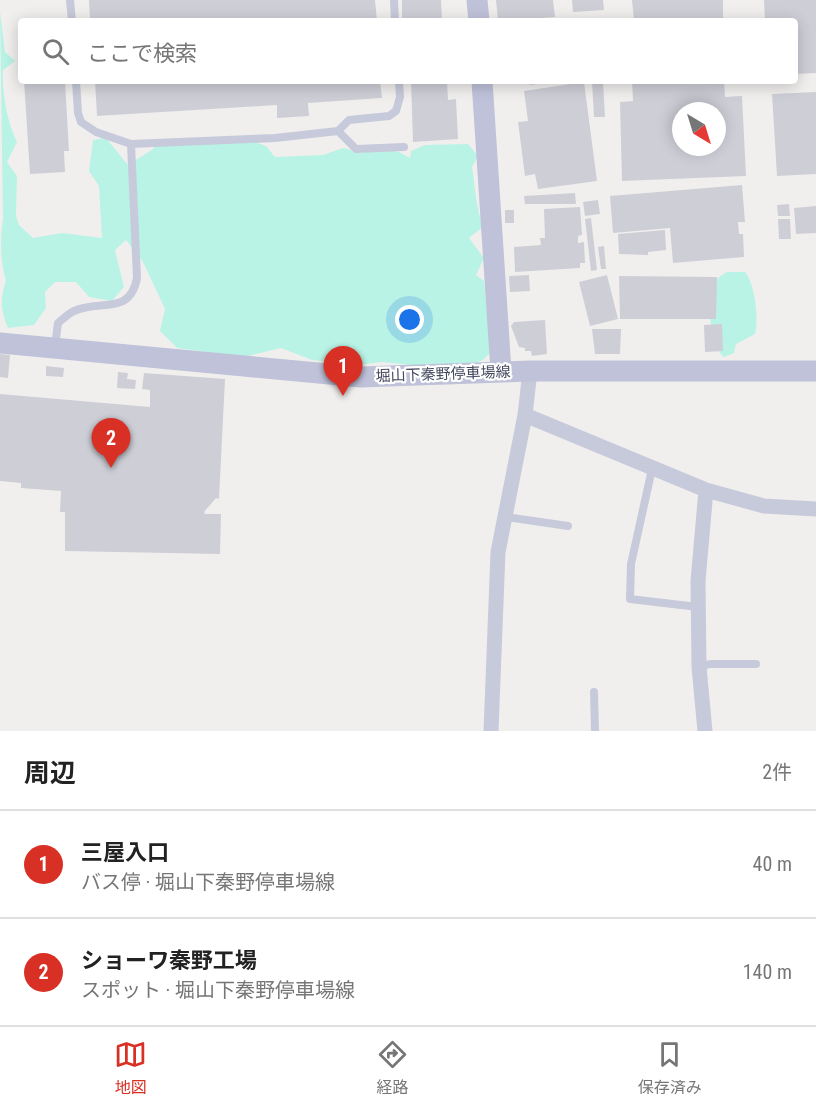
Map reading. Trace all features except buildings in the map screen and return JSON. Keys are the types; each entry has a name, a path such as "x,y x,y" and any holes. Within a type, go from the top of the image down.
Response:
{"main road":[{"path":"477,0 479,18"},
{"path":"483,84 501,371"},
{"name":"堀山下秦野停車場線","path":"0,342 324,376 419,377 501,371 816,371"}],"street":[{"path":"491,731 498,552 525,415 530,371"},
{"path":"525,415 706,490 764,506 816,509"},
{"path":"705,731 699,666 698,581 706,490"}],"lane":[{"path":"70,0 72,18"},
{"path":"394,0 395,18"},
{"path":"76,84 78,113 81,122 96,132 131,144 275,138 338,131 349,120 389,116 396,111 400,98 399,84"},
{"path":"338,131 356,149 404,147"},
{"path":"54,348 58,323 74,311 115,305 129,298 135,288 137,278 131,144"},
{"path":"652,469 631,564 630,599 698,607"},
{"path":"506,517 568,526"},
{"path":"699,666 756,664"},
{"path":"594,692 595,731"}],"green space":[{"path":"0,11 5,52 15,61 3,70 6,107 17,142 7,162 17,176 16,216 19,225 33,238 62,233 102,238 99,186 89,171 93,140 106,138 128,165 153,149 161,139 246,139 266,146 275,157 323,155 343,148 362,153 380,149 399,152 410,158 411,151 425,145 468,144 478,156 472,167 477,206 484,226 469,238 484,258 476,275 484,281 491,352 483,360 468,366 420,366 382,362 359,365 312,360 281,348 244,357 177,348 160,331 165,309 143,262 126,240 115,250 124,287 112,301 89,297 76,282 55,282 45,292 46,308 34,325 8,328 2,304 6,280 1,250 3,219"},
{"path":"727,272 745,272 754,293 757,319 755,334 736,344 734,353 724,357 713,335 710,296 712,286"}],"place":[{"name":"三屋入口","path":"343,396"},
{"name":"ショーワ秦野工場","path":"111,468"}]}
